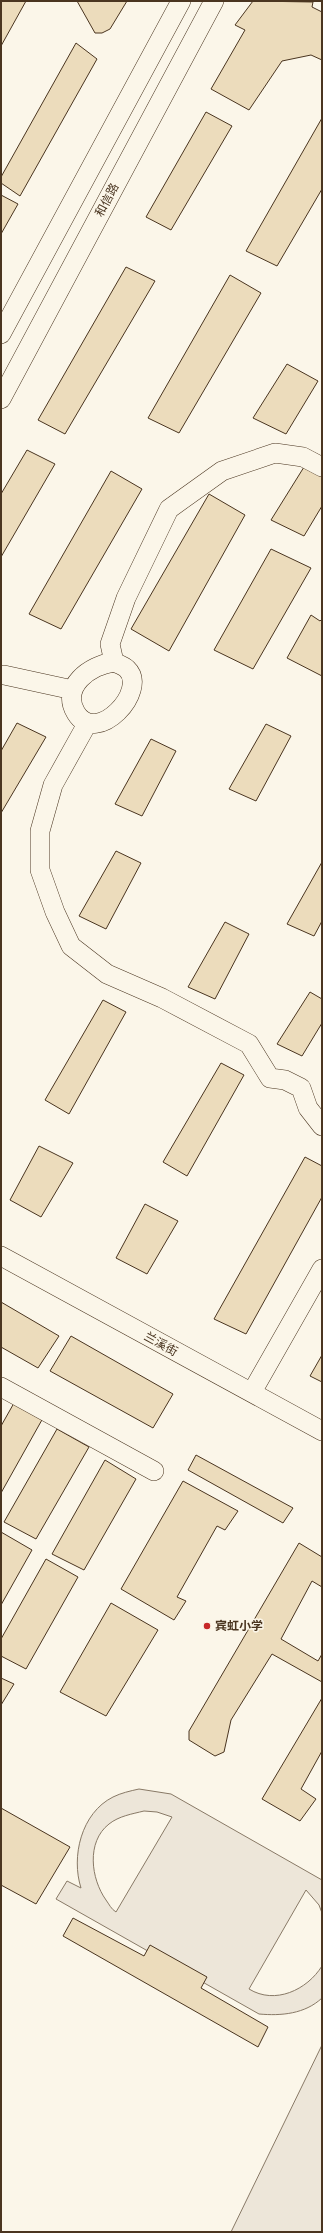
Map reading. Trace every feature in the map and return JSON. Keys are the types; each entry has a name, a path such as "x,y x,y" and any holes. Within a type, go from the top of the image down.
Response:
{"street":[{"path":"1,334 181,1"},
{"name":"和信路","path":"1,399 214,1"},
{"path":"114,662 110,644 126,598 169,510 222,471 275,453 303,457 322,467"},
{"path":"114,662 128,670 133,681 131,693 117,713 101,723 87,724 80,719 72,706 73,690 76,682 87,672 106,663 114,662"},
{"path":"4,675 73,690"},
{"path":"87,724 53,785 40,831 40,870 55,912 71,946 107,974 162,998 249,1044 270,1078 285,1080 301,1088 308,1108 322,1126"},
{"name":"兰溪街","path":"1,1256 322,1431"},
{"path":"252,1392 322,1269"},
{"path":"1,1387 154,1470"}],"shaded area":[{"path":"139,1789 171,1794 322,1880 322,1913 319,1905 306,1890 249,1989 259,1994 269,1996 290,1992 308,1982 316,1975 322,1966 322,1998 308,2008 300,2011 276,2015 259,2014 56,1899 67,1881 81,1888 78,1876 78,1850 86,1825 93,1814 102,1804 113,1797","holes":["144,1811 157,1812 172,1817 116,1912 111,1908 101,1891 94,1871 94,1850 97,1841 109,1824 117,1819"]},
{"path":"322,2045 322,2232 231,2232"}],"building":[{"path":"1,1 26,1 1,46"},
{"path":"77,1 127,1 110,29 102,33 95,33"},
{"path":"253,1 313,2 312,7 322,12 322,60 311,55 282,61 249,110 211,89 245,30 235,25"},
{"path":"76,43 97,59 20,196 1,183 1,177"},
{"path":"206,112 232,126 171,230 146,217"},
{"path":"322,118 322,189 277,266 246,251"},
{"path":"1,195 18,204 1,234"},
{"path":"126,267 155,281 65,434 38,420"},
{"path":"230,275 261,293 179,433 148,418"},
{"path":"287,364 318,381 286,434 253,418"},
{"path":"27,450 55,464 1,557 1,494"},
{"path":"304,467 322,476 322,506 304,536 271,520"},
{"path":"111,471 142,489 61,629 29,614"},
{"path":"209,494 245,515 169,651 131,629"},
{"path":"271,549 311,568 253,669 214,650"},
{"path":"311,615 320,621 322,619 322,676 287,658"},
{"path":"17,723 46,737 1,813 1,751"},
{"path":"266,724 291,736 256,801 229,789"},
{"path":"151,739 176,751 142,816 115,804"},
{"path":"116,851 141,863 106,929 79,916"},
{"path":"322,862 322,921 314,936 287,924"},
{"path":"225,922 249,934 215,999 188,987"},
{"path":"310,992 322,999 322,1023 302,1056 277,1044"},
{"path":"103,1000 126,1012 69,1114 45,1100"},
{"path":"221,1063 244,1075 187,1176 163,1162"},
{"path":"39,1146 73,1163 41,1217 10,1200"},
{"path":"305,1157 322,1166 322,1197 246,1334 214,1319"},
{"path":"145,1204 178,1221 147,1274 116,1258"},
{"path":"1,1302 59,1336 38,1368 1,1347"},
{"path":"71,1336 173,1394 153,1428 50,1371"},
{"path":"322,1355 322,1382 310,1376"},
{"path":"14,1403 43,1418 1,1493 1,1426"},
{"path":"57,1429 89,1447 36,1539 4,1522"},
{"path":"196,1455 293,1508 283,1523 188,1470"},
{"path":"105,1460 136,1479 84,1570 52,1554"},
{"path":"183,1481 238,1511 225,1530 217,1526 177,1597 186,1601 174,1620 121,1589"},
{"path":"1,1532 32,1550 1,1605"},
{"path":"299,1543 322,1557 322,1587 312,1581 281,1639 318,1661 322,1654 322,1682 272,1654 231,1720 224,1752 215,1756 189,1740 189,1731"},
{"path":"46,1559 78,1577 26,1669 1,1656 1,1639"},
{"path":"111,1603 158,1630 106,1716 60,1692"},
{"path":"1,1678 14,1684 1,1705"},
{"path":"322,1698 322,1751 301,1789 316,1799 300,1821 262,1799"},
{"path":"1,1808 70,1847 36,1904 1,1885"},
{"path":"73,1918 144,1956 150,1945 207,1977 201,1988 268,2027 258,2047 63,1936"}],"place":[{"name":"宾虹小学","path":"207,1626"}]}
